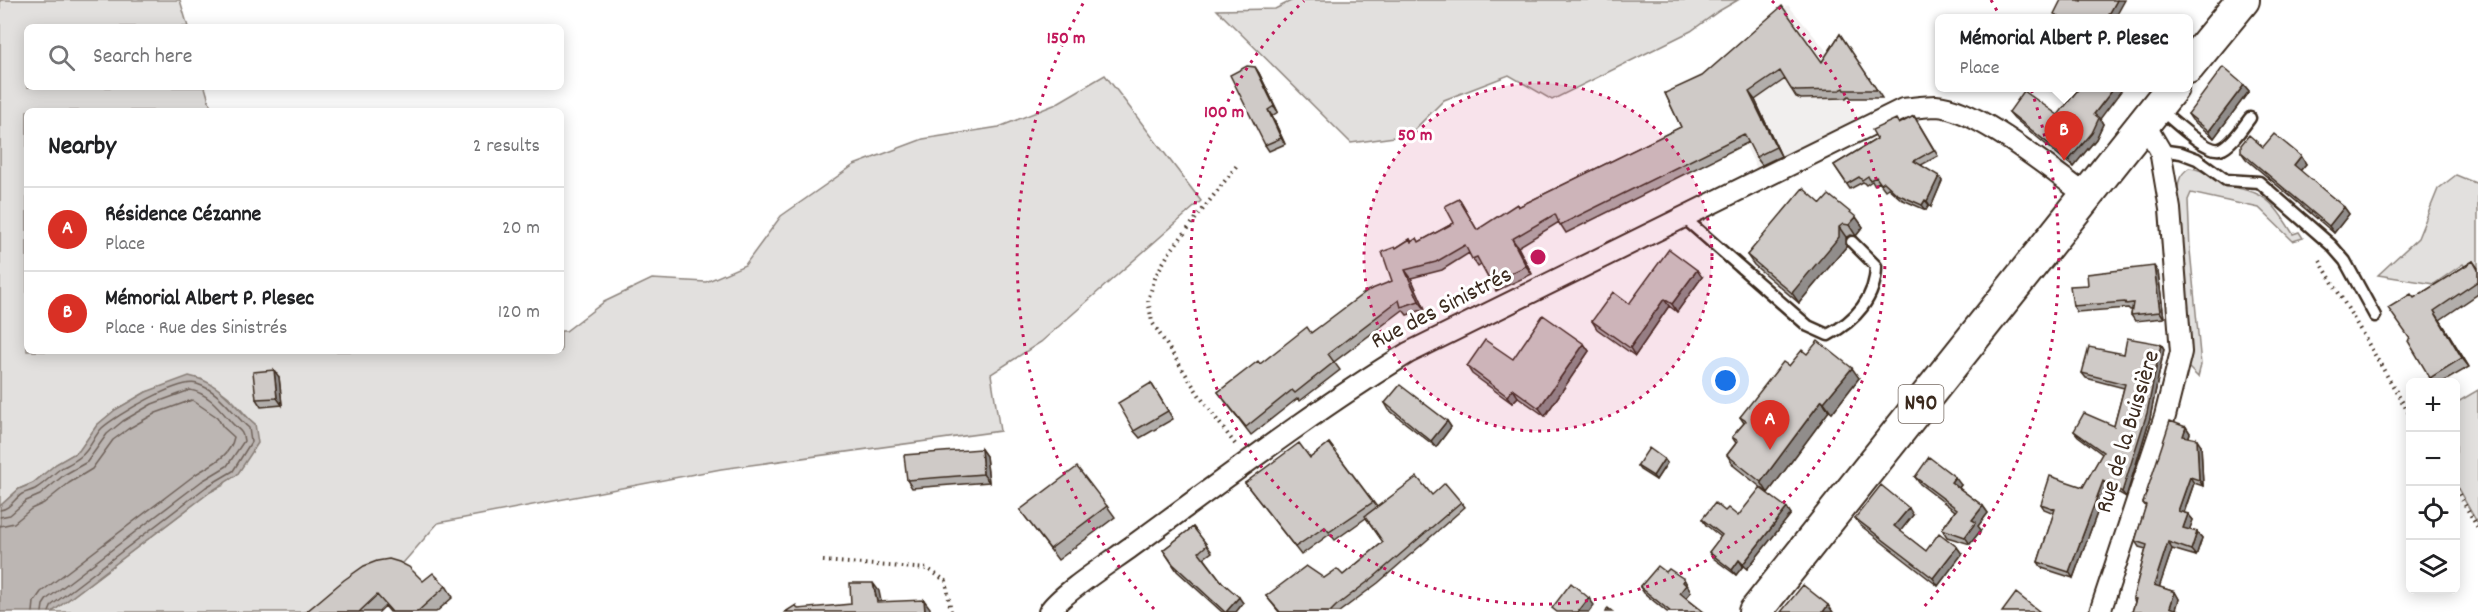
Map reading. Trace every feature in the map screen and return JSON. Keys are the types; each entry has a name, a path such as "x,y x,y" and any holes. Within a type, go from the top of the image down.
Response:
{"main road":[{"path":"2193,61 2243,0"},
{"name":"N90","path":"1755,612 2158,106"}],"street":[{"name":"Rue des Sinistrés","path":"1049,612 1079,585 1249,461 1375,373 1408,353 1903,109 1937,106 1957,111 1982,122 2086,195"},
{"name":"Rue de la Buissière","path":"2100,612 2165,416 2181,352 2170,209 2160,150 2158,106"}],"lane":[{"path":"2158,106 2209,148 2220,149 2227,144 2250,118"},
{"path":"2160,150 2181,153 2197,159 2226,180 2259,182 2331,245 2345,261 2375,316"},
{"path":"1683,217 1808,326 1828,335 1845,326 1862,308 1876,281 1876,266 1852,242"}],"path":[{"path":"1238,164 1169,253 1156,274 1148,300 1152,322 1203,401 1249,461"},
{"path":"2315,252 2406,408"},
{"path":"2460,496 2478,528"},
{"path":"823,561 928,569 946,580 951,612"}],"shaded area":[{"path":"0,0 180,0 187,24 24,24 24,90 206,90 211,108 24,108 24,354 564,354 564,331 604,302 652,279 706,282 745,265 781,216 854,165 923,139 999,127 1054,105 1105,75 1201,201 1041,342 991,374 1000,431 721,469 438,523 397,570 325,612 52,612 210,492 224,485 255,424 227,395 201,379 146,392 115,410 97,425 79,451 56,464 33,483 19,489 0,506"},
{"path":"1293,0 1738,0 1691,31 1552,100 1509,75 1444,100 1409,135 1351,143 1217,10 1275,9"},
{"path":"1788,5 1825,49 1837,80 1858,118 1758,171 1711,75"},
{"path":"2189,168 2202,171 2227,185 2261,196 2277,210 2293,234 2299,232 2303,238 2293,241 2259,208 2191,193 2188,200 2190,250 2201,365 2198,377 2188,367 2189,349 2178,199 2180,178"},
{"path":"2456,175 2478,184 2478,268 2469,273 2463,264 2434,284 2378,275 2418,238 2438,189"},
{"path":"2478,390 2478,524 2460,492 2460,401"}],"water":[{"path":"189,376 201,379 218,389 255,424 258,443 237,475 210,492 52,612 0,612 0,506 19,489 33,483 56,464 79,451 97,425 115,410 146,392"}],"building":[{"path":"2061,0 2117,0 2109,14 2054,14"},
{"path":"1782,6 1822,62 1840,34 1877,90 1845,90 1844,88 1796,91 1791,89 1780,71 1749,92 1776,147 1756,157 1744,134 1560,225 1555,214 1512,239 1526,266 1491,283 1477,257 1472,259 1465,245 1436,262 1405,270 1419,301 1401,307 1399,300 1328,354 1334,362 1295,393 1292,390 1246,427 1218,392 1258,361 1260,364 1307,327 1311,333 1367,291 1392,281 1382,252 1396,248 1410,239 1411,242 1417,238 1419,242 1454,223 1445,206 1459,199 1477,230 1517,204 1518,207 1681,127 1665,93 1702,76"},
{"path":"1247,66 1255,67 1274,106 1268,110 1281,138 1265,145 1230,75"},
{"path":"2223,67 2244,85 2209,131 2188,114"},
{"path":"2025,92 2058,115 2076,92 2111,92 2094,114 2099,118 2092,133 2069,160 2009,112"},
{"path":"1914,116 1934,150 1914,161 1939,176 1927,201 1925,200 1922,205 1897,194 1884,182 1881,184 1876,177 1870,180 1868,176 1862,180 1859,177 1847,184 1834,165 1877,139 1872,130 1896,119 1899,124"},
{"path":"2274,134 2301,156 2294,165 2344,207 2329,226 2241,152 2241,145 2249,135 2263,147"},
{"path":"1803,188 1821,204 1829,195 1856,217 1849,225 1843,224 1839,227 1839,237 1792,293 1747,255"},
{"path":"1669,249 1697,270 1672,304 1664,299 1630,348 1592,321 1613,292 1629,304"},
{"path":"2473,261 2478,270 2478,281 2434,311 2462,358 2430,378 2408,341 2410,339 2388,308 2411,294 2414,298"},
{"path":"2154,266 2160,312 2131,315 2133,303 2126,304 2125,302 2073,306 2070,286 2088,285 2087,274"},
{"path":"1543,315 1584,344 1539,408 1513,389 1507,396 1467,366 1485,340 1513,359"},
{"path":"2127,338 2161,344 2147,413 2122,492 2103,481 2069,572 2038,562 2055,509 2041,504 2050,476 2083,487 2103,452 2074,431 2084,413 2114,426 2125,384 2082,373 2089,347 2124,354"},
{"path":"1818,341 1852,368 1824,402 1822,400 1761,482 1727,455 1738,441 1732,437 1746,421 1740,417 1783,362 1789,366 1802,350 1807,354"},
{"path":"274,370 277,398 256,399 253,372"},
{"path":"1151,383 1168,411 1134,431 1118,403"},
{"path":"1400,385 1447,421 1431,441 1385,403"},
{"path":"2170,421 2186,427 2183,436 2197,439 2199,480 2190,477 2178,511 2188,514 2183,528 2197,532 2191,550 2168,542 2154,585 2175,592 2170,607 2178,612 2132,612 2136,599 2133,598 2147,545 2135,541 2146,505 2143,503"},
{"path":"1299,443 1310,458 1329,443 1373,502 1329,532 1325,527 1295,547 1245,483"},
{"path":"1649,448 1664,459 1653,476 1637,466"},
{"path":"981,449 983,474 907,480 904,455"},
{"path":"1929,457 1955,477 1951,482 1983,506 1972,520 1976,522 1965,537 1942,529 1957,509 1915,477"},
{"path":"1077,467 1107,506 1050,549 1020,510"},
{"path":"1417,477 1432,495 1445,483 1461,502 1330,612 1280,612 1266,596 1306,566 1324,578 1337,569 1343,575 1383,542 1365,516"},
{"path":"1881,485 1909,508 1894,526 1926,551 1939,533 1957,547 1933,578 1855,518"},
{"path":"1760,488 1787,508 1743,564 1739,560 1732,570 1709,552 1722,535 1702,519 1715,503 1725,511 1728,508 1738,516"},
{"path":"1193,527 1207,545 1199,552 1222,582 1239,597 1226,612 1173,564 1163,550"},
{"path":"389,559 409,567 423,581 433,573 446,586 417,612 392,612 377,595 359,612 306,612 364,566"},
{"path":"1658,566 1666,572 1669,569 1684,579 1683,582 1686,585 1680,593 1703,612 1671,612 1640,587"},
{"path":"850,583 873,583 877,602 924,600 925,612 785,612 796,605 798,609 851,604"},
{"path":"1571,583 1589,598 1578,612 1557,612 1552,608"},
{"path":"1803,585 1828,605 1823,612 1781,612"},
{"path":"2016,593 2040,612 2002,612"}],"place":[{"name":"Mémorial Albert P. Plesec","path":"2064,161"},
{"name":"Résidence Cézanne","path":"1770,450"}]}
